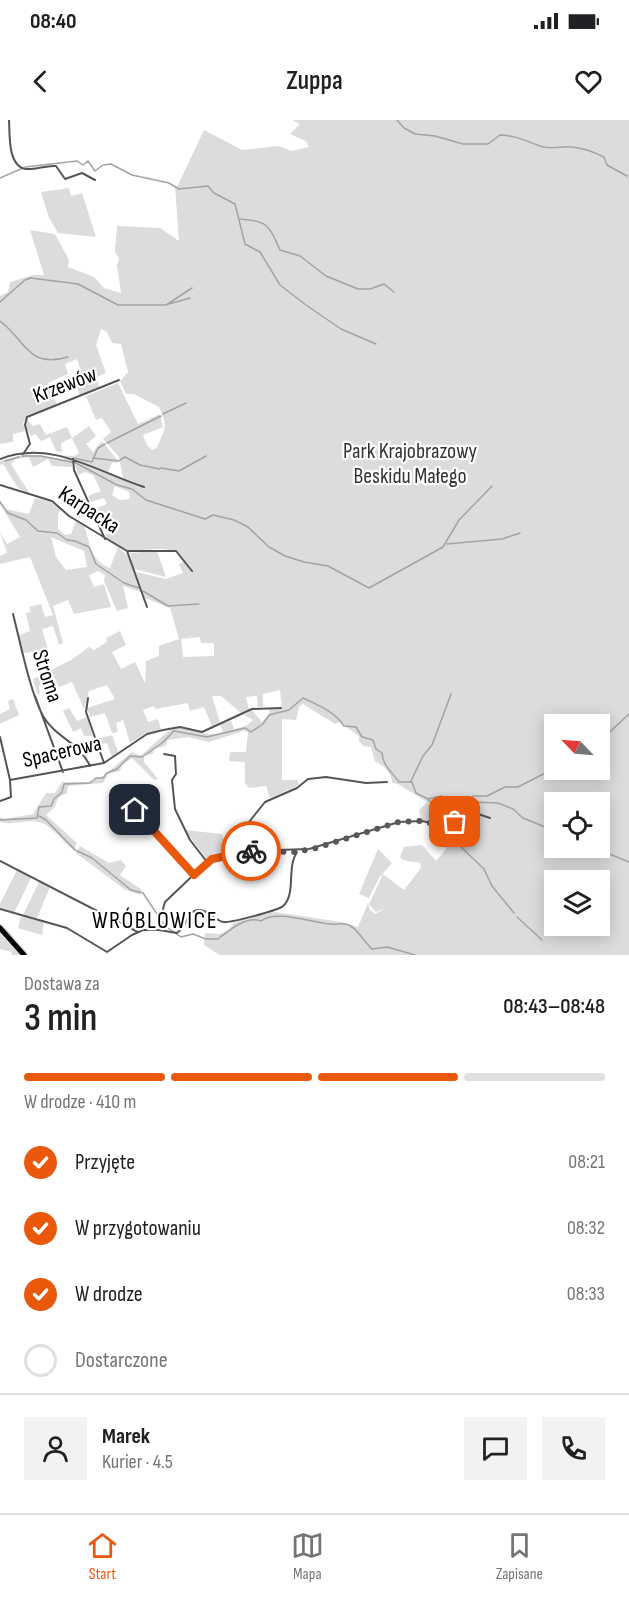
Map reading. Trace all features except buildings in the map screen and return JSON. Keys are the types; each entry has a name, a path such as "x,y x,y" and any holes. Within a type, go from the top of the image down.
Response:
{"main road":[{"path":"0,928 24,955"}],"street":[{"path":"9,120 13,156 20,166 26,169 56,166 65,178 82,173 95,180"},
{"name":"Krzewów","path":"23,454 30,444 25,424 27,417 118,380"},
{"path":"0,459 38,453 73,459 144,488"},
{"path":"73,459 74,470 105,539"},
{"name":"Karpacka","path":"0,485 52,501 69,516 127,551"},
{"path":"147,607 127,551 171,550 186,561 192,571"},
{"name":"Stroma","path":"13,614 43,715 59,734 78,748 90,766"},
{"path":"35,696 63,772"},
{"path":"88,698 86,712 104,763"},
{"name":"Spacerowa","path":"0,801 10,797 10,780 104,763 147,734 177,727 202,732 252,709 281,708"},
{"path":"0,736 10,780"},
{"path":"164,754 175,756 176,774 172,780 175,809 190,840 207,862"},
{"path":"235,853 245,827 265,802 297,788 309,779 326,777 366,783 387,782"},
{"path":"135,810 194,875"},
{"path":"159,930 164,925 165,903 207,862 235,853 252,851 297,852 399,822 422,821 447,827 475,813 490,818"},
{"path":"119,833 142,818"},
{"path":"252,851 253,874"},
{"path":"0,909 68,928 107,954 138,932 159,930 176,933 184,927 192,913 197,910 225,922 282,907 290,894 291,863 297,852"},
{"path":"0,861 138,932"}],"green space":[{"name":"Park Krajobrazowy Beskidu Małego","path":"292,120 629,120 629,955 220,955 204,945 205,933 220,934 229,930 233,923 252,916 275,912 341,922 358,927 368,903 370,910 375,914 387,907 376,912 369,904 383,874 404,890 421,868 420,863 403,860 400,857 404,847 422,845 436,861 449,845 440,824 421,820 419,810 427,802 398,784 392,783 387,770 375,762 371,747 363,746 359,741 359,736 339,722 335,724 303,704 299,707 296,720 282,719 282,780 297,780 299,785 270,798 266,786 249,788 245,783 245,762 229,761 230,752 246,752 248,732 243,731 209,742 188,737 168,740 165,746 154,749 153,754 144,756 144,762 158,779 154,780 132,758 122,765 120,771 108,774 103,783 68,786 67,793 58,798 55,807 46,815 77,843 74,850 42,823 0,822 0,817 4,819 33,814 46,793 55,793 62,782 88,782 103,776 132,752 140,756 172,729 184,728 216,734 223,732 220,724 231,721 234,729 246,726 253,720 244,715 252,710 262,722 269,714 269,709 282,709 280,690 263,694 263,707 258,707 257,696 246,697 249,710 241,713 221,696 212,696 220,722 212,726 204,707 190,711 188,703 156,709 154,706 143,710 148,722 158,719 161,729 146,733 130,743 123,720 116,723 118,732 112,733 105,713 90,717 87,708 115,699 107,685 89,691 84,709 72,682 59,687 54,677 49,677 41,683 40,694 37,694 33,679 71,660 89,647 94,650 107,642 106,638 120,631 126,645 112,652 121,669 135,662 145,683 146,661 159,656 159,646 179,639 170,608 145,598 136,572 166,579 183,573 179,565 184,560 177,553 168,550 123,549 113,544 105,535 118,530 109,512 97,516 94,509 107,504 104,498 91,502 88,496 101,491 93,475 85,472 78,475 74,461 136,483 123,478 119,457 103,439 111,432 102,418 96,420 86,396 118,383 138,424 160,414 163,427 143,435 152,450 157,448 165,424 159,407 134,394 126,394 120,381 128,372 121,344 112,343 107,332 101,329 96,345 106,373 97,377 99,387 80,396 73,375 81,372 77,359 65,364 68,374 48,383 57,405 28,415 23,423 25,431 13,434 13,442 0,444 0,296 8,292 10,282 33,275 44,275 30,230 55,234 69,260 68,267 94,277 104,288 121,293 117,265 119,258 115,252 117,226 160,228 179,241 175,186 177,187 204,130 242,150 278,146 292,151 309,147 306,141 290,134 300,124","holes":["115,486 129,492 130,499 120,500 112,495","200,637 201,643 214,643 214,656 183,657 181,639"]},
{"path":"69,188 71,196 82,193 96,237 58,233 49,218 41,192"},
{"path":"27,419 33,426 40,424 46,435 67,427 72,438 61,443 62,452 56,451 50,437 41,441 35,434 31,436 26,428"},
{"path":"89,426 96,436 86,444 93,452 102,441 119,462 112,463 108,472 57,455 74,456 79,453 72,438"},
{"path":"26,454 72,460 72,467 52,466 48,459 33,467 29,457 16,459 11,464 30,494 18,488 3,464 0,465 0,461"},
{"path":"35,498 49,501 61,510 58,513 58,529 65,535 71,534 76,521 84,526 90,546 98,561 110,568 118,547 128,556 141,592 123,586 128,608 117,611 104,581 105,575 98,571 89,575 94,587 104,584 111,607 74,614 68,600 53,606 63,643 59,645 53,626 42,629 48,649 26,653 23,652 19,635 30,631 26,613 31,612 29,607 41,604 45,617 53,615 30,557 0,564 0,556 7,553 0,532 7,544 20,537 0,504 0,500 5,509 29,514","holes":["51,537 84,551 87,567 66,570 56,557"]},
{"path":"157,551 166,577 134,569 130,553"},
{"path":"13,699 19,715 0,724 0,714 10,709 8,701"},
{"path":"69,708 77,721 87,717 93,736 84,736 81,728 73,732 63,711"},
{"path":"112,735 118,752 112,757 107,743 99,745 97,739"},
{"path":"185,830 222,834 223,839 239,840 234,852 207,860"},
{"path":"80,846 109,863 121,860 126,866 120,875 142,890 140,895 124,889 76,853"},
{"path":"378,849 392,863 379,878 369,898 359,894"},
{"path":"17,870 31,878 14,913 0,908 0,904"},
{"path":"39,882 50,887 37,918 23,915"},
{"path":"21,916 44,921 42,935 18,928"},
{"path":"0,931 20,955 11,955 12,952 0,949"}],"waterway":[{"path":"397,120 404,128 415,134 435,136 463,144 488,144 500,135 505,135 544,147 580,148 604,157 607,165 627,176"},
{"path":"25,167 77,161 83,165 88,161 95,171 103,165 111,164 132,175 169,183 179,189 208,186 214,193 235,204 245,244 260,252 280,285 341,329 376,344"},
{"path":"0,178 23,168"},
{"path":"240,219 257,221 267,226 280,250 300,256 326,276 358,289 370,289 384,284 394,292"},
{"path":"0,302 25,280 31,278 78,284 118,305 165,305 190,298"},
{"path":"166,305 192,288"},
{"path":"0,321 35,356 54,360 68,357"},
{"path":"163,414 186,403"},
{"path":"107,443 161,416"},
{"path":"74,458 92,462 98,448 105,444"},
{"path":"22,456 41,456 76,463 117,485 132,489 146,500 205,519 213,515 234,520 248,527 269,547 285,556 328,566 369,588 443,547 459,520 492,486"},
{"path":"161,468 179,471 206,456"},
{"path":"5,461 19,457"},
{"path":"120,460 125,457 140,465 160,469"},
{"path":"93,458 119,461"},
{"path":"0,502 8,513 26,520 38,531 57,533 67,540 89,547 96,564 124,583 139,588"},
{"path":"447,544 502,539 520,533"},
{"path":"143,591 168,606 199,604"},
{"path":"411,781 423,756 432,745 451,694"},
{"path":"0,820 37,818 39,807 51,806 54,799 62,792 64,784 90,783 96,778 103,778 107,773 117,769 130,756 142,757 174,731 207,737 245,728 251,732 263,724 269,715 289,710 303,698 331,713 344,726 356,727 362,737 373,740 376,749 382,753 386,765 399,782 412,782 416,793 428,799 441,796 450,801 455,800 458,803 467,804 473,796 487,796 505,787 518,787 544,774"},
{"path":"610,732 629,714"},
{"path":"428,799 438,811 442,824"},
{"path":"473,802 498,803 513,809 523,818 544,827"},
{"path":"39,816 46,820 75,850 92,858 131,890 143,893 165,926 181,937 193,934 206,939 218,939 244,922 285,916 330,924 346,924 356,930 372,949 387,947 415,955"},
{"path":"447,828 462,848 484,869 492,886 514,913"},
{"path":"610,854 629,862"},
{"path":"517,917 542,940"}],"way so far":[{"path":"251,851 297,852 399,822 422,821 447,827 455,822"}],"district":[{"name":"WRÓBLOWICE","path":"155,920"}],"route":[{"path":"135,810 174,856 194,875 212,859 251,851"}]}
